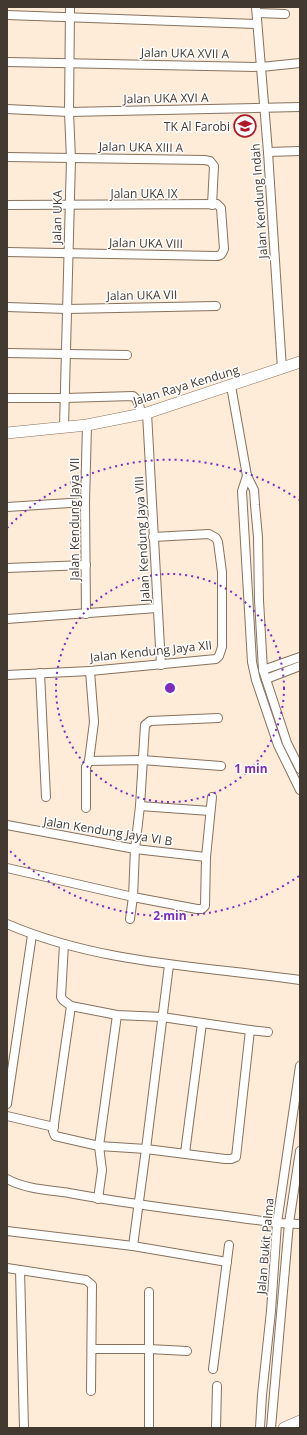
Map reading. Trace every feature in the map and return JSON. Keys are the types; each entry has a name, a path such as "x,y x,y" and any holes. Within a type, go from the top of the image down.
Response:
{"main road":[{"name":"Jalan Raya Kendung","path":"7,433 87,424 144,414 300,362"},
{"path":"284,1428 300,1421"}],"street":[{"name":"Jalan UKA","path":"64,427 71,159 69,112 70,7"},
{"path":"257,10 285,14"},
{"name":"Jalan Kendung Indah","path":"257,10 282,369"},
{"path":"7,15 257,24"},
{"name":"Jalan UKA XVII A","path":"7,62 261,66 300,63"},
{"name":"Jalan UKA XVI A","path":"7,109 69,112 300,107"},
{"path":"268,152 300,151"},
{"name":"Jalan UKA XIII A","path":"7,157 204,160 210,162 214,166 216,205"},
{"name":"Jalan UKA IX","path":"7,205 216,205"},
{"name":"Jalan UKA VIII","path":"7,252 219,256 222,254 224,249 221,208 216,205"},
{"name":"Jalan UKA VII","path":"7,307 67,309 216,306"},
{"path":"7,353 126,355"},
{"path":"231,386 248,476 254,490 256,505 263,670 287,743 300,769"},
{"path":"7,398 133,396 139,403 144,414"},
{"name":"Jalan Kendung Jaya VIII","path":"144,414 154,537 161,665"},
{"name":"Jalan Kendung Jaya VII","path":"86,614 85,502 87,424"},
{"path":"248,476 242,491 252,662 256,680 278,745 300,790"},
{"path":"7,507 85,502"},
{"name":"Jalan Kendung Jaya XII","path":"7,675 90,671 216,659 220,653 222,622 222,572 218,542 216,538 209,534 154,537"},
{"path":"7,568 86,566"},
{"path":"248,598 259,600"},
{"path":"7,619 157,608"},
{"path":"263,670 300,657"},
{"path":"266,678 300,666"},
{"path":"86,808 86,767 89,761 94,722 90,671"},
{"path":"40,673 46,797"},
{"path":"130,918 133,897 135,850 140,806 145,725 150,721 218,718"},
{"path":"89,761 142,760 220,766"},
{"path":"7,868 133,897 202,909 205,906 206,857 212,797"},
{"path":"140,806 210,811"},
{"name":"Jalan Kendung Jaya VI B","path":"7,825 135,850 206,857"},
{"path":"7,924 32,935 91,951 169,965 300,980"},
{"path":"7,1104 32,935"},
{"path":"64,944 61,997 71,1006 117,1015 162,1018 268,1032"},
{"path":"133,1246 169,965"},
{"path":"71,1006 53,1132 55,1136 99,1146 185,1153 225,1159 236,1157 250,1030"},
{"path":"98,1199 102,1170 99,1146 117,1015"},
{"path":"185,1153 202,1023"},
{"name":"Jalan Bukit Palma","path":"260,1428 271,1311 277,1223 300,1066"},
{"path":"7,1116 54,1127"},
{"name":"Jalan Bukit Palma","path":"271,1428 290,1224 300,1151"},
{"path":"7,1179 14,1183 27,1186 98,1199 290,1224"},
{"name":"Jalan Bukit Palma","path":"290,1224 300,1224"},
{"path":"7,1231 133,1246 227,1262"},
{"path":"213,1369 229,1245"},
{"path":"7,1268 86,1280 92,1286 91,1391"},
{"path":"20,1270 24,1428"},
{"path":"148,1428 149,1292"},
{"path":"92,1349 187,1351"},
{"path":"216,1428 217,1386"}],"place":[{"name":"TK Al Farobi","path":"245,126"}]}
